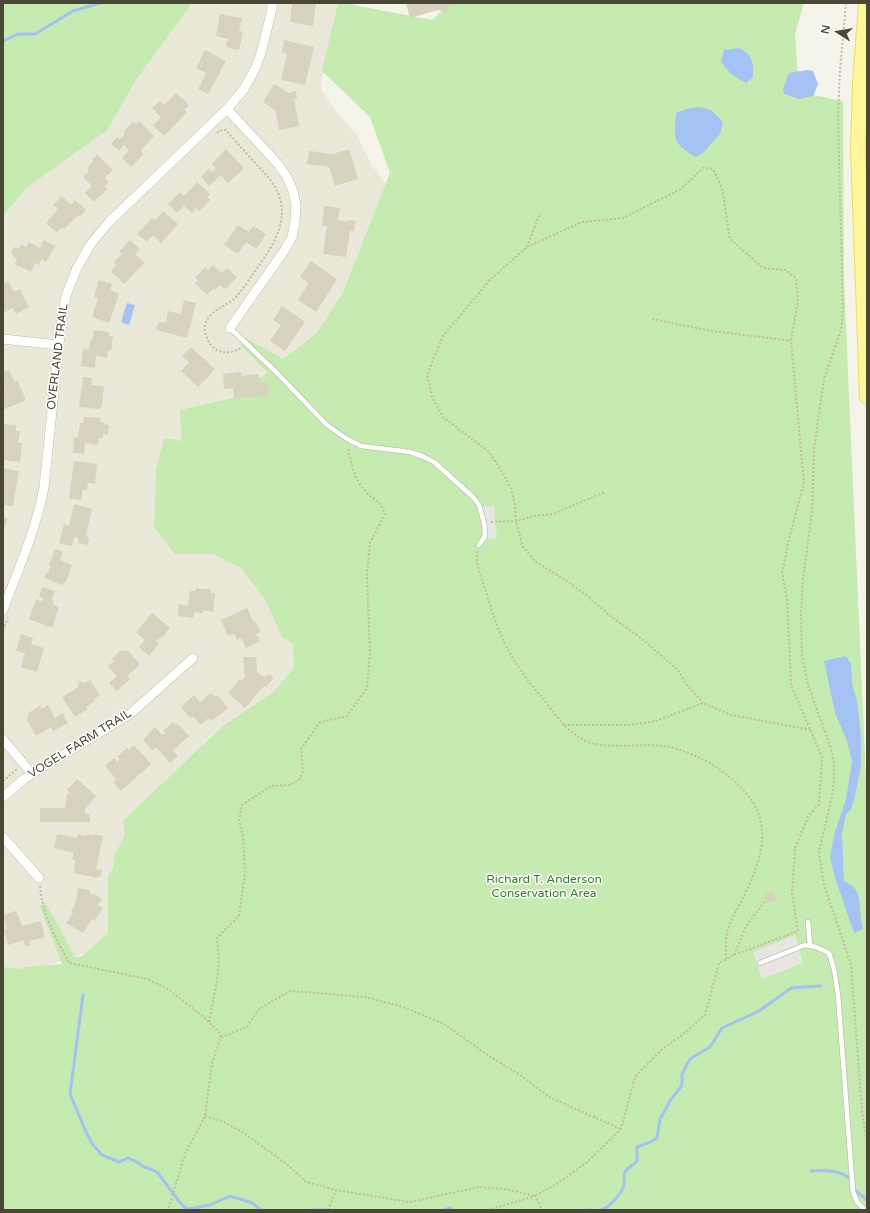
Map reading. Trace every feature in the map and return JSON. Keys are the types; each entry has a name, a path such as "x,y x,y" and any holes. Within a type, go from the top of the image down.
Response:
{"main road":[{"path":"866,3 860,83 858,150 867,397"}],"street":[{"name":"OVERLAND TRAIL","path":"6,613 35,524 44,488 58,345 66,296 76,270 90,245 120,211 227,109 244,90 261,54 272,3"},
{"path":"227,109 278,164 287,177 293,191 296,206 296,222 292,237 284,251 230,328"},
{"path":"3,339 58,345"},
{"name":"VOGEL FARM TRAIL","path":"3,797 24,779 130,714 193,658"},
{"path":"3,739 32,774"},
{"path":"3,837 39,878"}],"lane":[{"path":"230,328 328,425 347,440 361,446 410,452 434,462 473,497 479,505 484,523 485,536 479,545"},
{"path":"808,922 810,946"},
{"path":"760,963 805,945 816,947 830,953 838,995 853,1192 858,1202 865,1210"}],"path":[{"path":"846,3 840,70 838,115 843,312 841,330 824,379 814,449 812,512 803,579 801,613 802,656 808,684 831,748 834,764 832,796 819,852 824,885 851,964 862,1111 867,1144"},
{"path":"216,134 222,130 226,130 272,181 279,194 282,208 281,224 276,238 266,256 238,296 212,313 206,322 204,330 208,342 215,350 231,352 240,349 247,344"},
{"path":"488,1210 535,1196 556,1185 586,1163 620,1129 635,1077 660,1051 682,1035 705,1015 720,962 734,955 798,931 792,894 795,848 808,817 819,804 822,757 811,730 791,684 787,599 782,573 789,539 804,483 791,341 798,300 796,278 785,270 763,268 730,239 722,188 713,169 703,168 681,189 623,218 582,222 527,247 489,281 443,336 427,375 432,398 443,417 489,452 504,475 511,489 516,521 523,546 536,562 564,579 641,638 678,670 687,685 703,702 731,715 811,730"},
{"path":"527,247 540,213"},
{"path":"652,319 706,330 791,341"},
{"path":"209,1022 219,961 216,938 240,916 245,873 239,820 242,805 271,786 290,786 300,779 303,771 301,749 320,722 347,716 367,688 370,654 367,575 370,543 385,514 382,504 367,493 353,472 347,440"},
{"path":"484,523 516,521 534,516 553,514 605,492"},
{"path":"479,545 477,564 491,608 507,648 527,679 564,725 583,740 593,743 626,746 662,746 687,752 714,766 731,778 746,792 757,810 762,825 763,835 761,852 743,897 729,924 727,933 726,959"},
{"path":"3,630 6,613"},
{"path":"564,725 629,725 656,721 703,702"},
{"path":"39,878 41,900 44,912 69,963 147,979 168,989 209,1022 218,1031 221,1037 212,1063 205,1116 185,1154 168,1210"},
{"path":"734,955 746,926 765,901"},
{"path":"221,1037 247,1027 258,1010 272,1000 291,991 365,997 402,1006 444,1024 486,1054 520,1075 549,1097 620,1129"},
{"path":"205,1116 222,1121 244,1133 289,1166 306,1182 336,1190 410,1202 479,1187 506,1189 535,1196"},
{"path":"328,1210 336,1190"},
{"path":"535,1196 541,1210"}],"shaded area":[{"path":"163,3 338,3 325,61 321,89 338,114 357,135 371,164 386,184 343,292 316,334 232,397 180,410 325,636 108,894 108,933 86,953 3,980 3,195"},
{"path":"494,506 497,538 483,539 480,507"},
{"path":"795,935 803,963 762,979 753,952"}],"green space":[{"path":"3,3 192,3 136,80 107,130 26,188 3,216"},
{"name":"Richard T. Anderson Conservation Area","path":"338,3 432,20 451,3 804,3 795,34 799,92 843,101 844,282 867,801 867,1210 3,1210 3,967 21,969 25,967 62,964 39,905 46,903 75,957 82,956 108,933 108,875 113,869 114,856 125,836 123,821 223,726 272,693 294,669 293,644 282,637 265,599 241,568 213,554 175,554 154,527 156,470 164,438 179,440 182,442 180,410 235,397 267,372 240,345 246,338 283,359 316,334 343,292 390,173 370,117 322,71"}],"water":[{"path":"739,48 744,50 750,56 753,64 753,77 746,83 732,75 721,62 724,50"},
{"path":"807,70 813,71 818,84 813,96 800,99 784,94 783,89 789,73"},
{"path":"699,107 711,110 723,122 720,134 702,154 695,157 687,152 676,139 676,113"},
{"path":"127,303 135,305 129,325 121,322"},
{"path":"846,656 851,664 852,684 857,701 861,736 861,767 854,800 851,809 846,815 842,834 844,881 851,885 855,890 860,901 861,922 863,929 854,933 835,878 830,858 834,835 846,799 852,762 847,741 835,713 824,661"}],"building":[{"path":"292,3 316,3 313,26 290,22"},
{"path":"406,3 456,3 455,7 449,5 447,12 438,10 410,18"},
{"path":"220,14 242,18 239,31 243,32 239,50 226,47 228,39 216,36"},
{"path":"284,40 314,47 305,85 281,80 287,54 282,52"},
{"path":"205,50 226,61 208,94 198,89 206,73 196,68"},
{"path":"274,84 289,93 296,91 297,99 294,99 299,126 279,130 275,110 263,102"},
{"path":"176,93 189,105 184,110 187,112 164,136 153,125 161,117 152,108 160,101 164,105"},
{"path":"139,121 154,136 140,151 144,154 131,167 122,158 129,150 124,145 119,151 111,144 117,137 120,139 125,134 123,132 133,122 136,124"},
{"path":"226,149 244,168 228,183 221,175 209,186 201,177 209,168 212,172 216,168 212,164"},
{"path":"349,149 358,179 335,186 329,167 307,164 309,151 333,154"},
{"path":"97,154 113,170 105,178 109,182 105,186 107,189 94,202 85,193 92,186 83,177 89,171 87,168"},
{"path":"197,182 210,194 207,197 210,200 199,211 196,208 192,213 184,206 177,213 168,204 180,192 184,196"},
{"path":"62,196 71,205 75,200 86,210 80,217 78,215 64,229 62,227 57,233 46,223 58,209 53,205"},
{"path":"324,206 340,208 338,220 348,222 348,220 356,221 354,231 350,230 346,257 323,254 327,226 322,226"},
{"path":"163,211 178,224 161,243 153,235 147,242 137,234 152,218 155,220"},
{"path":"238,225 249,232 253,226 266,234 256,249 246,242 238,254 224,245"},
{"path":"44,240 55,246 46,262 41,259 39,265 35,263 31,272 15,264 17,259 13,257 14,255 11,253 14,247 19,249 21,244 26,247 29,242 40,248"},
{"path":"130,240 140,249 135,254 144,263 124,284 111,271 116,265 114,262 122,254 119,252"},
{"path":"311,261 337,279 316,312 298,300 309,283 300,277"},
{"path":"213,265 222,273 227,268 237,277 225,289 220,285 215,290 214,288 207,295 195,283 198,280 195,278 205,267 208,270"},
{"path":"99,280 112,284 110,290 119,294 109,323 92,317 98,298 94,297"},
{"path":"8,281 14,292 20,289 29,307 16,314 13,308 3,313 3,284"},
{"path":"184,300 196,303 187,338 156,330 159,321 166,323 168,311 181,314"},
{"path":"282,306 305,322 285,351 270,341 281,325 273,320"},
{"path":"94,330 109,332 109,336 113,336 111,351 108,350 107,358 96,356 95,368 81,366 83,349 89,350 90,340 92,340"},
{"path":"191,347 215,369 198,387 181,371 189,362 182,356"},
{"path":"9,370 15,382 17,380 26,400 3,410 3,386 5,385 3,382 3,372"},
{"path":"241,372 241,376 259,374 260,383 268,382 269,395 234,399 233,388 224,389 223,374"},
{"path":"83,377 92,378 91,385 104,386 102,406 99,409 79,407"},
{"path":"84,417 101,418 100,422 104,422 104,424 109,425 108,435 103,434 103,438 99,438 98,445 85,443 84,454 73,453 74,437 78,437 80,423 83,423"},
{"path":"3,424 16,425 16,431 20,431 18,443 22,443 20,462 3,460"},
{"path":"74,461 97,464 95,484 88,483 87,490 83,489 81,500 69,498"},
{"path":"3,468 19,471 13,506 3,505"},
{"path":"74,504 92,509 86,535 89,539 88,545 78,543 78,538 74,537 72,546 59,543 64,524 69,526"},
{"path":"3,517 8,519 3,531"},
{"path":"55,549 63,552 60,560 72,565 66,582 62,585 44,578 51,566 49,565"},
{"path":"42,587 55,591 51,600 54,601 53,605 59,607 52,628 29,619 36,599 42,602 43,598 39,597"},
{"path":"196,588 211,590 211,593 215,593 213,612 203,610 203,613 194,612 193,618 178,616 179,604 188,606 190,591 195,591"},
{"path":"247,608 254,623 256,622 261,632 256,634 260,641 246,648 241,638 237,640 234,634 228,636 221,620"},
{"path":"152,613 170,628 162,638 160,637 156,641 159,643 149,656 139,647 145,640 136,632"},
{"path":"21,634 33,638 31,644 44,648 37,672 21,667 25,653 16,651"},
{"path":"121,650 128,651 140,664 127,676 130,679 117,691 109,683 117,676 108,666 114,661 112,659"},
{"path":"243,657 256,657 257,672 262,676 267,676 269,674 274,678 266,687 264,686 245,708 228,693 240,679 242,681 245,677"},
{"path":"90,680 100,695 94,699 95,701 86,707 87,710 75,717 62,697 78,687 79,681 85,683"},
{"path":"211,693 215,697 217,695 228,708 213,720 207,719 201,725 193,716 190,718 181,707 194,695 200,702"},
{"path":"48,705 55,718 62,713 68,723 53,731 51,727 36,736 26,718 29,716 28,713 40,706 42,709"},
{"path":"173,722 175,725 177,723 189,736 173,750 178,756 170,763 156,747 152,750 143,740 155,727 162,735 165,733 163,731"},
{"path":"134,745 151,764 121,791 113,782 116,779 105,766 114,758 117,762 120,759 118,756 127,748 129,750"},
{"path":"77,779 96,796 85,809 85,814 90,814 90,822 40,822 40,808 65,808 67,794 70,794 67,790"},
{"path":"57,834 77,838 78,834 94,836 95,834 103,836 96,869 102,870 100,877 97,878 74,873 75,860 72,860 74,853 54,848"},
{"path":"78,888 90,890 90,894 96,895 102,899 98,905 103,908 94,921 92,919 83,933 66,923 73,913 71,911 75,905"},
{"path":"773,891 776,900 767,903 764,895"},
{"path":"16,911 22,926 41,921 45,937 29,941 30,945 25,947 24,940 8,945 4,930 7,929 3,915"}],"waterway":[{"path":"3,41 18,34 35,34 73,11 100,3"},
{"path":"601,1210 615,1200 621,1192 624,1185 625,1172 637,1161 637,1147 657,1138 660,1119 670,1101 682,1085 682,1074 690,1059 710,1047 722,1028 759,1011 791,988 821,986"},
{"path":"83,995 70,1094 93,1145 102,1155 119,1162 128,1158 158,1173 184,1207 189,1209 210,1205 230,1196 250,1202 260,1210"},
{"path":"811,1171 828,1171 839,1173 849,1178 852,1182"},
{"path":"854,1187 856,1191 867,1200"},
{"path":"444,1210 450,1208 452,1210"},
{"path":"312,1210 327,1210"}]}
